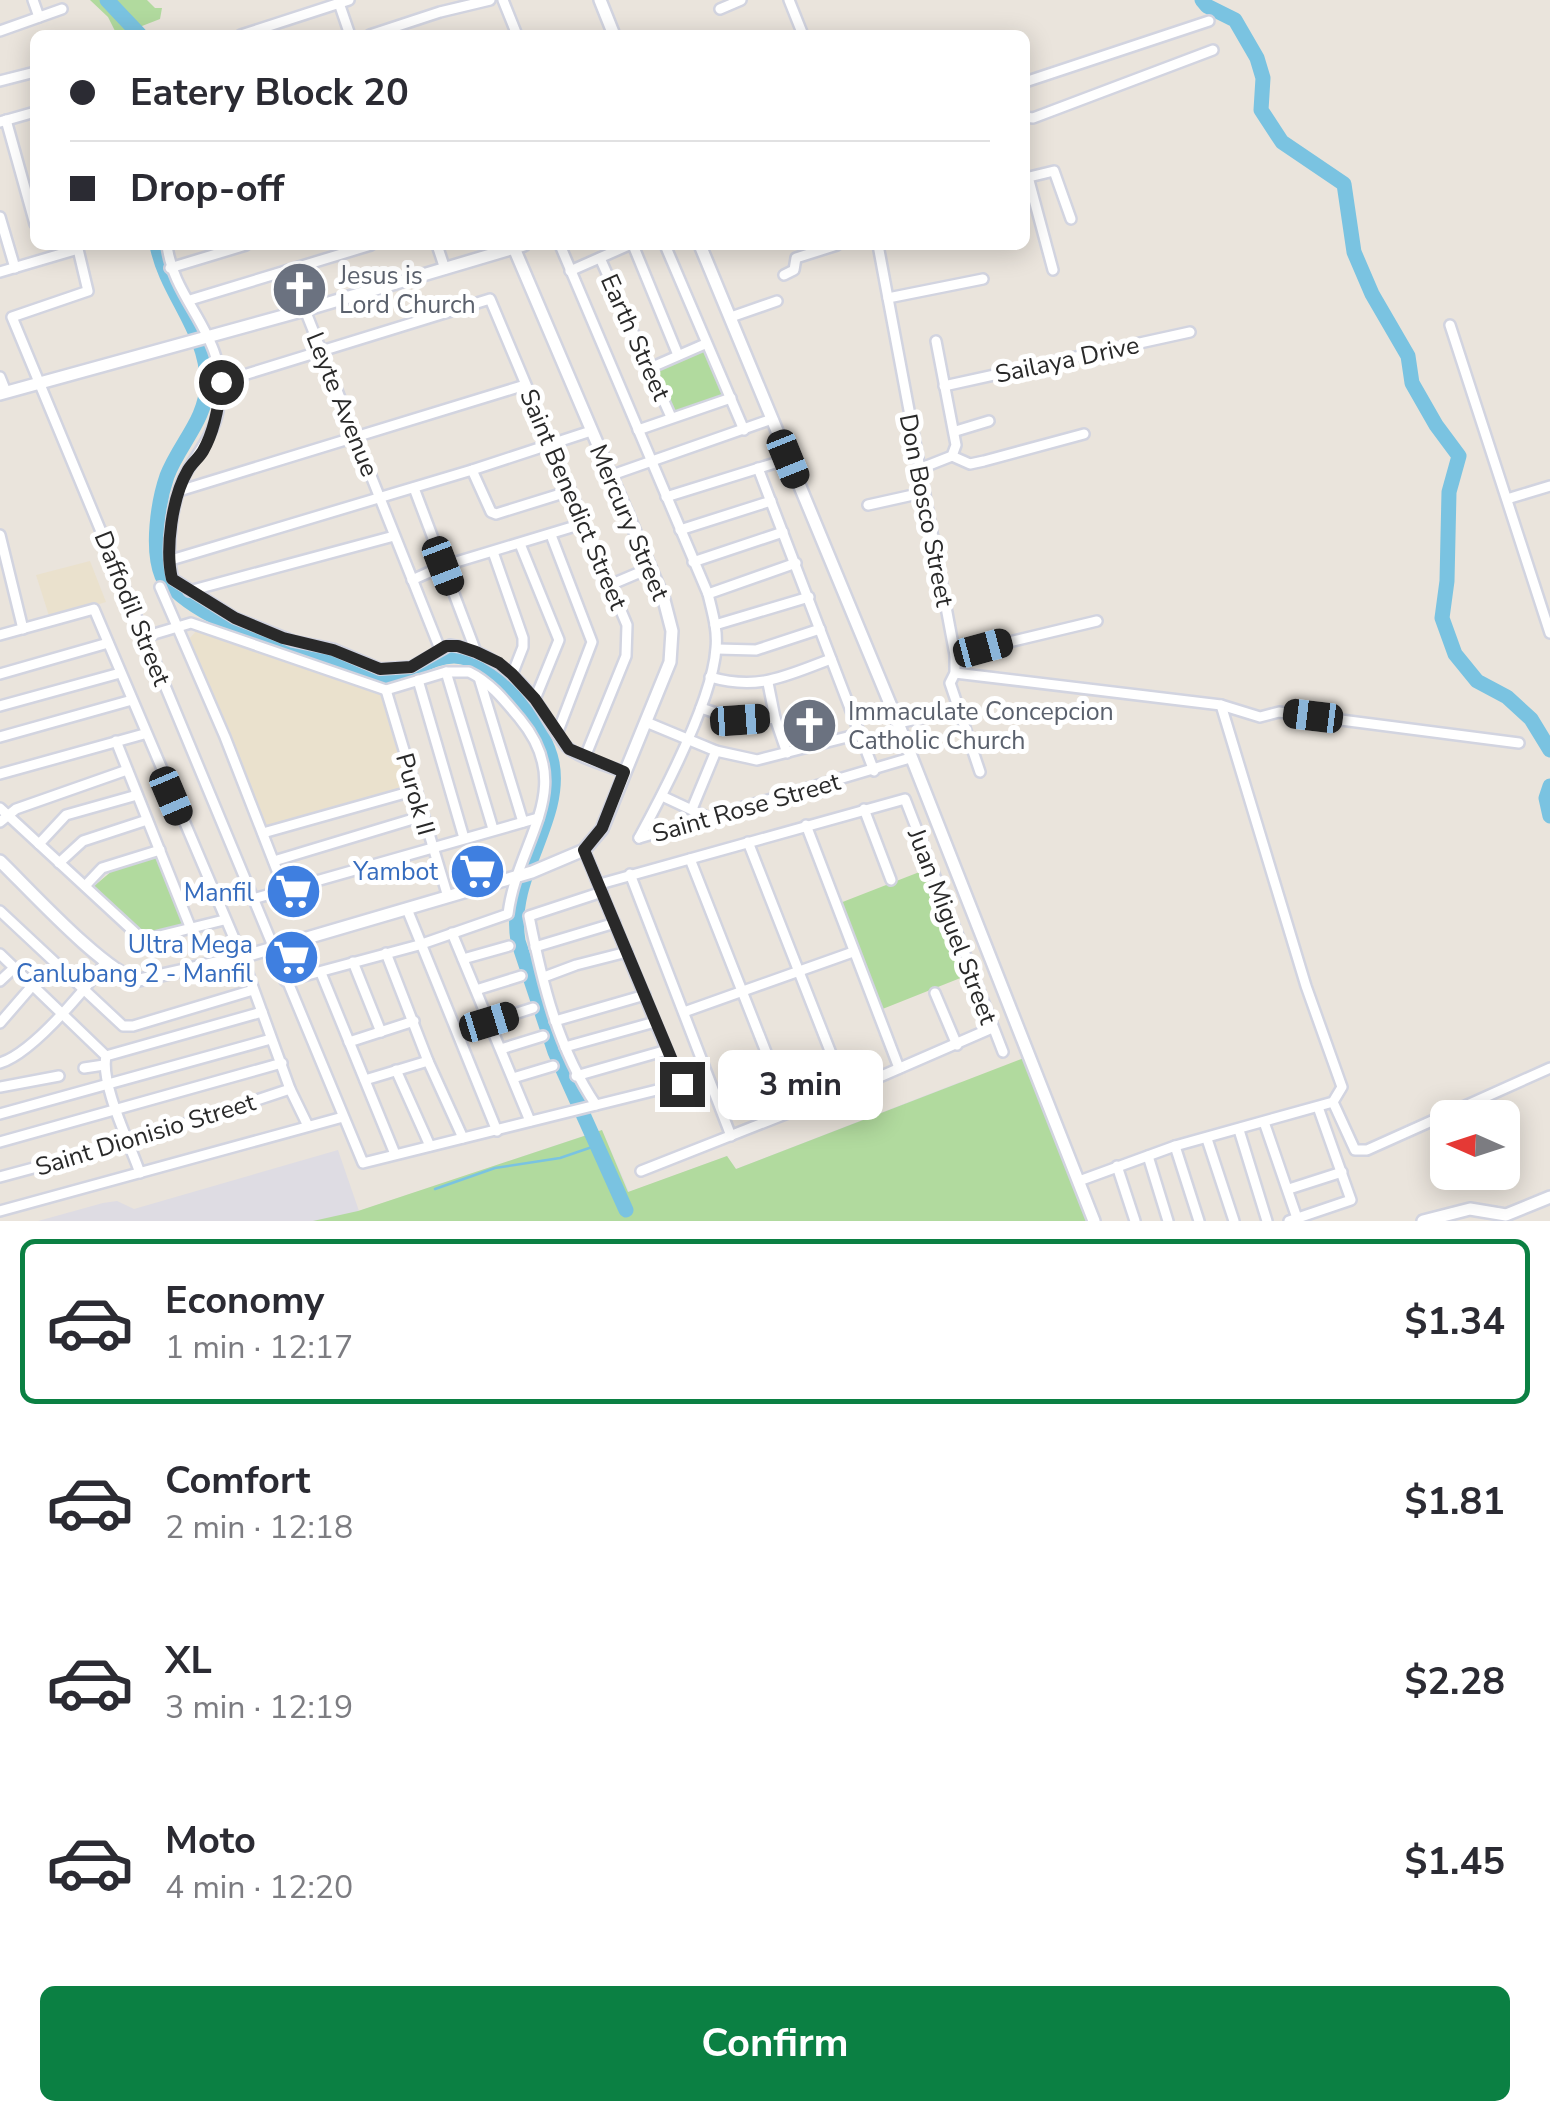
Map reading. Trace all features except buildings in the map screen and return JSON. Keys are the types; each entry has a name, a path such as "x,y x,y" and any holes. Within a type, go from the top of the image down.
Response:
{"street":[{"path":"33,0 39,17"},
{"path":"385,30 490,0"},
{"path":"502,0 515,30"},
{"path":"600,0 612,30"},
{"path":"720,8 741,0"},
{"path":"788,0 801,30"},
{"path":"255,30 344,1 349,30"},
{"path":"0,31 62,9"},
{"path":"1030,80 1209,21"},
{"path":"1030,118 1213,50"},
{"path":"0,81 30,73"},
{"path":"30,113 3,121 30,208"},
{"path":"1030,176 1054,171 1071,219"},
{"path":"1030,191 1053,270"},
{"path":"0,217 15,268"},
{"path":"43,250 46,259"},
{"path":"0,272 70,250"},
{"name":"Daffodil Street","path":"79,250 88,291 12,317 362,1163 396,1154"},
{"path":"168,250 170,268 190,300 201,339 221,382 218,414 203,452 187,472 180,492 172,526 172,579 217,610 266,632 333,650 380,669 411,667 440,648 458,646 476,652 512,674 535,699 569,749 624,772"},
{"path":"170,268 229,250"},
{"path":"190,300 355,250"},
{"path":"439,250 446,269"},
{"path":"0,377 3,393 506,250"},
{"name":"Mercury Street","path":"521,250 590,431 664,600 673,645 602,828 584,850"},
{"path":"562,250 708,594 716,649 710,677 701,708 662,796 709,818"},
{"path":"570,271 619,250"},
{"path":"633,250 678,355"},
{"path":"667,250 744,430"},
{"path":"702,250 898,723 1094,1221"},
{"path":"784,275 794,270 796,258 822,250"},
{"name":"Don Bosco Street","path":"879,250 955,655 955,673 950,683 980,772"},
{"name":"Earth Street","path":"600,258 671,417"},
{"path":"888,298 984,280"},
{"name":"Saint Benedict Street","path":"322,350 490,299 627,625 626,656 585,757"},
{"path":"731,317 778,301"},
{"name":"Leyte Avenue","path":"306,310 440,648"},
{"path":"1450,325 1550,633"},
{"name":"Sailaya Drive","path":"944,386 1190,332"},
{"path":"919,468 955,453 956,431 936,341"},
{"path":"650,368 706,344"},
{"path":"221,382 322,350"},
{"path":"180,492 525,385"},
{"path":"638,430 731,398"},
{"path":"612,476 772,419"},
{"path":"956,431 989,421"},
{"path":"170,560 590,431"},
{"path":"952,456 970,464 984,462 1084,434"},
{"path":"666,498 788,459"},
{"path":"758,468 874,770"},
{"path":"472,470 491,512 496,514 570,492"},
{"path":"1507,499 1550,486"},
{"path":"414,488 476,652"},
{"path":"868,505 922,493"},
{"path":"680,530 771,501"},
{"path":"412,580 443,566 582,524"},
{"path":"693,562 783,532"},
{"path":"0,535 23,628"},
{"path":"551,535 592,642 557,734"},
{"path":"188,590 394,536"},
{"path":"520,544 559,640 535,699"},
{"path":"492,552 523,638 512,674"},
{"path":"708,594 796,563"},
{"path":"610,585 650,568"},
{"path":"160,587 285,892"},
{"path":"715,625 809,597"},
{"path":"0,635 94,609 242,957 290,1089 308,1126"},
{"path":"955,655 1097,621"},
{"path":"144,637 190,624 386,690 446,672 469,672 479,677 527,728 540,750 546,785 523,875 508,914 419,945 285,981"},
{"path":"716,649 756,650 820,629"},
{"path":"0,674 108,643"},
{"path":"710,677 733,683 768,683 831,659"},
{"path":"446,672 492,830"},
{"path":"0,706 120,673"},
{"path":"955,673 1221,705 1260,717 1278,712 1519,743"},
{"path":"479,677 523,822"},
{"path":"418,680 464,838"},
{"path":"768,683 787,753"},
{"name":"Purok II","path":"386,690 448,897"},
{"path":"0,738 132,700"},
{"path":"1078,1181 1175,1146 1333,1102 1342,1087 1306,986 1221,705"},
{"path":"701,708 740,720 775,718"},
{"path":"898,723 959,710"},
{"path":"646,722 716,750 757,760 858,734"},
{"path":"0,774 144,734"},
{"path":"116,741 191,929"},
{"path":"692,809 716,750"},
{"name":"Saint Rose Street","path":"662,796 639,838 910,758"},
{"path":"2,815 128,770"},
{"path":"264,833 416,790"},
{"path":"38,844 66,815 137,795"},
{"name":"Juan Miguel Street","path":"864,809 905,798 1002,1052"},
{"path":"593,1106 576,1076 555,1022 529,916 630,874 864,809 892,880"},
{"path":"2,815 143,940 224,920"},
{"path":"274,861 423,816"},
{"path":"253,899 538,818"},
{"path":"59,862 83,841 147,820"},
{"path":"806,825 899,1068"},
{"path":"748,842 844,1089"},
{"path":"85,886 102,868 160,850"},
{"path":"0,861 106,962 127,978 139,980 242,957 407,909 523,875 584,850 682,1084 396,1154 322,973"},
{"path":"690,859 790,1113"},
{"path":"630,874 731,1136"},
{"path":"407,909 498,1131"},
{"path":"0,912 118,1024 129,1027 253,990"},
{"path":"535,946 616,923"},
{"path":"452,933 530,1121"},
{"path":"463,959 509,946"},
{"path":"544,977 627,952"},
{"path":"684,1012 853,952"},
{"path":"386,953 428,1062 463,1138"},
{"path":"0,954 105,1060 140,1173"},
{"path":"0,1063 16,1058 83,991 106,962"},
{"path":"354,962 381,1032"},
{"path":"0,982 14,968"},
{"path":"476,990 520,976"},
{"path":"0,1024 32,986"},
{"path":"935,993 957,1045"},
{"path":"555,1022 645,995"},
{"path":"489,1022 533,1008"},
{"path":"84,1068 262,1012"},
{"path":"349,1042 414,1021"},
{"path":"565,1047 655,1022"},
{"path":"641,1171 992,1028"},
{"path":"501,1049 543,1036"},
{"path":"0,1114 271,1039"},
{"path":"576,1076 666,1050"},
{"path":"365,1080 428,1062"},
{"path":"0,1142 282,1063"},
{"path":"512,1078 553,1066"},
{"path":"1333,1102 1355,1150 1367,1150 1550,1068"},
{"path":"396,1070 430,1146"},
{"path":"0,1087 59,1076"},
{"name":"Saint Dionisio Street","path":"0,1177 130,1142 290,1089"},
{"path":"1264,1122 1289,1188 1293,1220 1351,1200 1318,1107"},
{"path":"0,1211 343,1117"},
{"path":"1239,1130 1267,1221"},
{"path":"1207,1139 1234,1221"},
{"path":"1175,1146 1199,1221"},
{"path":"1148,1156 1168,1221"},
{"path":"1117,1166 1135,1221"},
{"path":"1289,1188 1342,1172"},
{"path":"1423,1221 1470,1209 1506,1214 1550,1197"}],"shaded area":[{"path":"90,561 106,602 50,619 36,575"},
{"path":"199,628 382,695 411,789 267,831 189,639"},
{"path":"960,1082 1014,1221 38,1221 117,1201 134,1209 338,1150 359,1211 602,1130 629,1192 727,1156 736,1169"}],"green space":[{"path":"90,0 147,0 155,8 162,8 160,19 142,26 142,30 114,30 108,17"},
{"path":"202,344 209,383 207,405 169,486 163,520 162,567 156,568 157,497 163,475 200,406 203,384 196,346"},
{"path":"705,347 726,396 671,412 655,367"},
{"path":"159,856 184,924 151,934 142,931 93,887 113,870"},
{"path":"922,871 968,975 880,1010 840,903"},
{"path":"1024,1058 1087,1221 313,1221 358,1211 602,1130 628,1192 727,1156 736,1169"}],"waterway":[{"path":"107,0 135,30"},
{"path":"1202,0 1235,20 1257,58 1263,78 1261,110 1282,142 1344,184 1354,252 1372,294 1408,356 1412,383 1459,456 1449,492 1442,618 1455,654 1477,681 1507,697 1531,719 1550,750"},
{"path":"158,250 201,347 207,383 202,408 172,464 161,499 156,539 162,576 195,606 237,627 374,675 401,674 445,657 470,659 501,680 529,713 547,748 553,785 550,806 520,894 518,941 555,1052 626,1210"},
{"path":"1550,786 1546,798 1550,816"},
{"path":"435,1189 495,1168 560,1158 598,1145"}],"place":[{"name":"Jesus is Lord Church","path":"300,289"},
{"name":"Immaculate Concepcion Catholic Church","path":"809,725"},
{"name":"Yambot","path":"477,871"},
{"name":"Manfil","path":"293,892"},
{"name":"Ultra Mega Canlubang 2 - Manfil","path":"292,958"}],"route":[{"path":"221,382 218,414 203,452 187,472 180,492 172,526 172,579 235,618 380,669 411,667 450,645 476,652 512,674 535,699 569,749 624,772 602,828 584,850 682,1084"}]}
